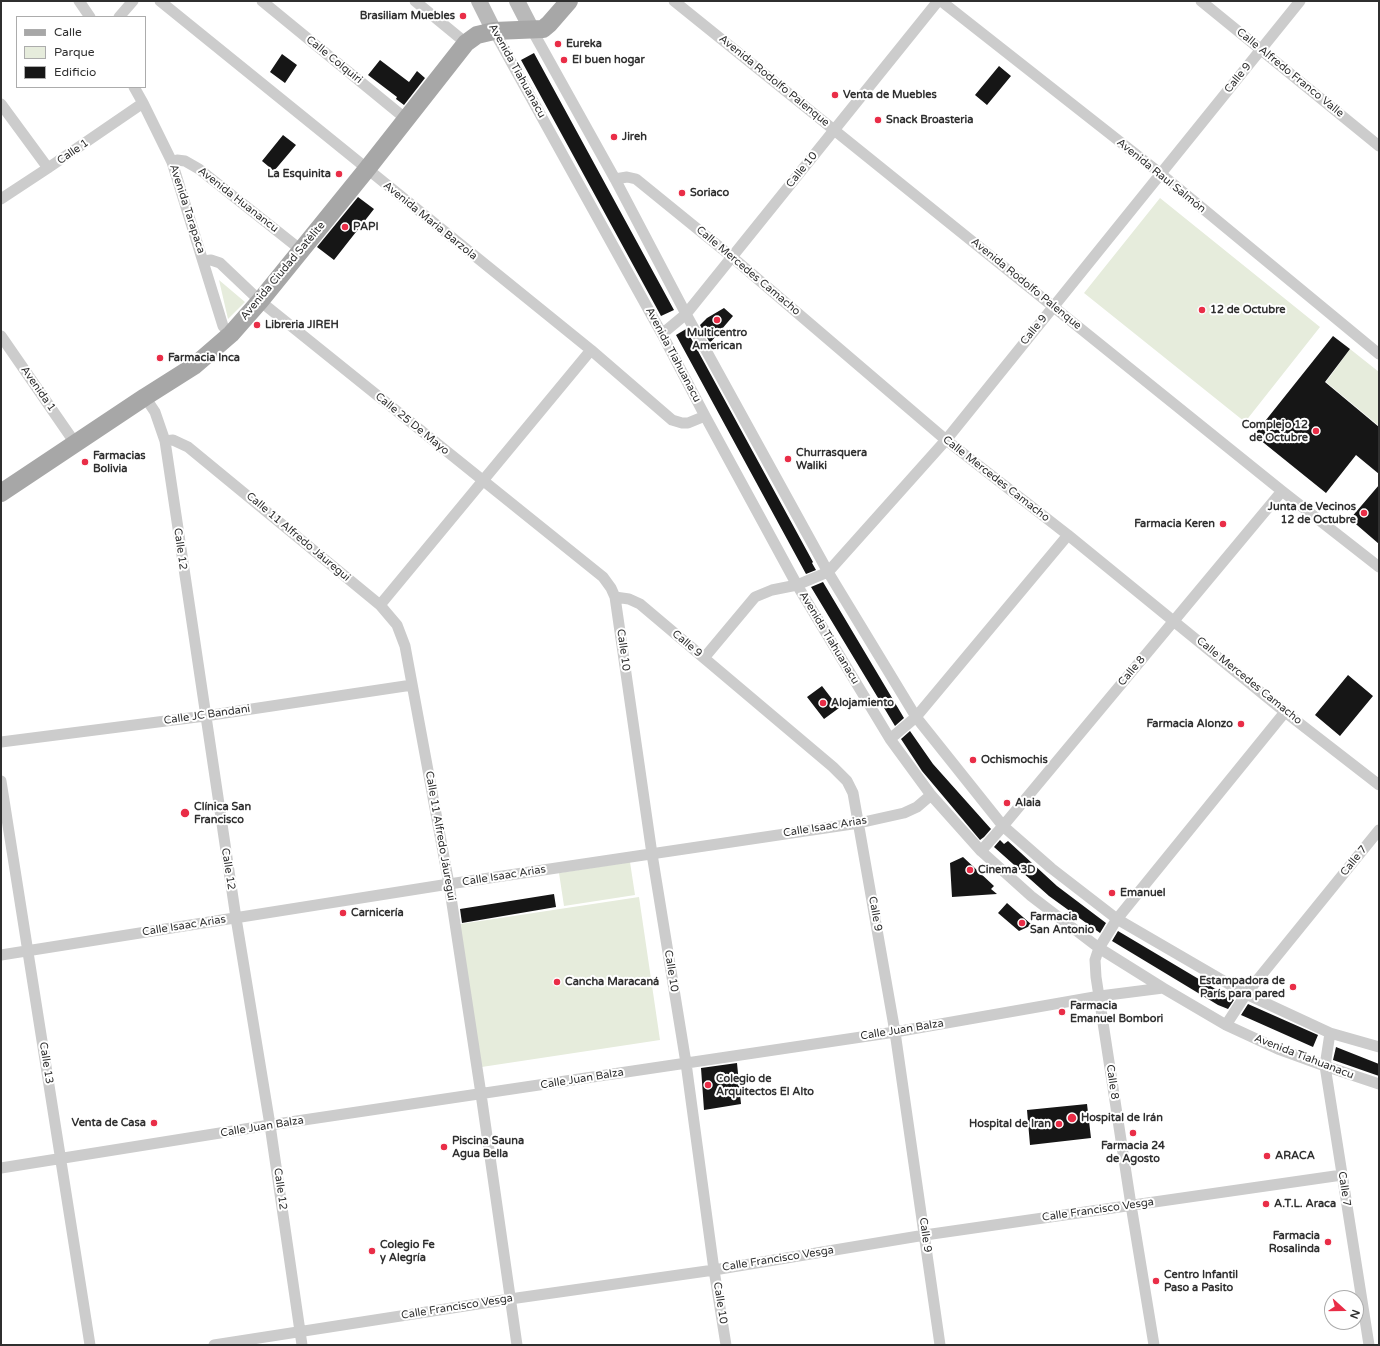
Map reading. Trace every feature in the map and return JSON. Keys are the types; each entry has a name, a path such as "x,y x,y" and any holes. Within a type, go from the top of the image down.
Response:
{"main road":[{"name":"Avenida Tiahuanacu","path":"479,1 494,30"},
{"path":"517,1 532,30 543,29 569,1"},
{"name":"Avenida Ciudad Satélite","path":"1,493 194,366 231,334 260,301 466,43 477,35 494,30 532,30"}],"street":[{"path":"79,1 89,16"},
{"path":"120,16 133,1"},
{"name":"Avenida Maria Barzola","path":"160,1 591,350 672,420 688,423 704,416"},
{"name":"Calle Colquiri","path":"262,1 406,119"},
{"path":"415,1 466,43"},
{"name":"Avenida Rodolfo Palenque","path":"674,1 1282,491 1379,567"},
{"name":"Calle 10","path":"662,334 686,314 938,1"},
{"name":"Avenida Raul Salmón","path":"941,1 1161,174 1379,354"},
{"name":"Calle Alfredo Franco Valle","path":"1201,1 1379,146"},
{"name":"Calle 9","path":"704,658 755,597 772,590 797,585 828,572 946,440 1300,1"},
{"name":"Avenida Tiahuanacu","path":"494,30 662,334 704,416 797,585 890,739 931,795 981,851 1031,896 1099,948 1226,1025 1278,1049 1379,1084"},
{"path":"532,30 828,572 916,716 1003,826 1051,868 1117,919 1246,994 1330,1033 1379,1047"},
{"name":"Avenida Tarapaca","path":"135,88 172,162 223,326 231,334"},
{"name":"Calle 1","path":"1,199 143,103"},
{"path":"1,104 48,168"},
{"name":"Avenida Huanancu","path":"172,162 177,160 185,161 199,169 301,250"},
{"name":"Calle Mercedes Camacho","path":"614,179 626,177 636,179 732,257 946,440 1068,535 1285,712 1379,785"},
{"name":"Calle 25 De Mayo","path":"204,261 211,260 220,263 260,301 603,577 611,588 615,597"},
{"name":"Avenida 1","path":"1,336 75,443"},
{"path":"380,605 591,350"},
{"name":"Calle 12","path":"145,397 155,412 164,441 236,918 270,1125 302,1345"},
{"name":"Calle 11 Alfredo Jáuregui","path":"164,441 173,440 188,447 380,605 396,625 405,646 449,884 517,1345"},
{"name":"Calle 8","path":"981,851 1282,491"},
{"path":"890,739 916,716 1068,535"},
{"name":"Calle 10","path":"615,597 652,854 686,1063 714,1270 726,1345"},
{"name":"Calle 9","path":"615,597 629,599 640,604 833,767 847,781 853,793 860,823 895,1032 940,1345"},
{"name":"Calle JC Bandani","path":"1,742 205,716 412,685"},
{"name":"Calle 8","path":"1154,1345 1096,977 1095,960 1099,948 1117,919 1285,712"},
{"name":"Calle 13","path":"1,781 90,1345"},
{"name":"Calle Isaac Arias","path":"1,955 449,884 860,823 904,813 916,807 931,795"},
{"name":"Calle 7","path":"1226,1025 1246,994 1379,830"},
{"name":"Calle Juan Balza","path":"1,1168 270,1125 895,1032 1100,996 1163,988"},
{"name":"Calle 7","path":"1330,1033 1325,1066 1369,1345"},
{"name":"Calle Francisco Vesga","path":"214,1345 510,1299 714,1270 925,1235 1342,1175"}],"green space":[{"name":"12 de Octubre","path":"1160,198 1320,327 1245,422 1084,293"},
{"path":"219,280 245,302 228,319"},
{"path":"1350,349 1379,372 1379,426 1326,382"},
{"path":"630,862 635,895 564,906 559,873"},
{"name":"Cancha Maracaná","path":"639,897 660,1040 475,1068 454,925"}],"building":[{"path":"534,53 674,310 661,316 521,60"},
{"path":"282,54 297,65 285,83 270,72"},
{"path":"380,60 409,82 417,71 425,78 404,105 396,99 397,97 368,75"},
{"path":"999,66 1011,76 987,105 975,95"},
{"path":"283,135 296,145 274,171 262,161"},
{"name":"PAPI","path":"358,197 374,209 334,260 317,247"},
{"name":"Multicentro American","path":"724,308 733,316 710,343 700,325 707,318"},
{"path":"686,329 816,570 806,574 676,335"},
{"name":"Complejo 12 de Octubre","path":"1333,336 1350,349 1325,382 1379,427 1379,474 1356,455 1326,493 1254,435"},
{"path":"1379,485 1379,544 1350,519"},
{"path":"823,582 904,718 895,726 811,587"},
{"path":"1348,675 1373,696 1340,736 1315,715"},
{"name":"Alojamiento","path":"822,686 839,708 824,719 807,697"},
{"path":"910,731 933,764 991,829 980,840 922,771 901,739"},
{"path":"1000,840 1004,844 1008,841 1057,886 1106,923 1100,933 1049,896 994,847"},
{"path":"963,857 994,886 991,889 997,894 952,897 950,863"},
{"path":"554,894 556,907 462,923 460,909"},
{"path":"1007,903 1032,925 1019,931 998,913"},
{"path":"1118,931 1234,1000 1228,1009 1218,1005 1112,941"},
{"path":"1248,1004 1318,1035 1313,1047 1241,1015"},
{"path":"1336,1047 1379,1064 1379,1076 1333,1060"},
{"name":"Colegio de Arquitectos El Alto","path":"737,1063 741,1104 704,1110 701,1068"},
{"name":"Hospital de Iran","path":"1087,1104 1091,1138 1030,1145 1027,1110"}],"place":[{"name":"Brasiliam Muebles","path":"463,16"},
{"name":"Eureka","path":"558,44"},
{"name":"El buen hogar","path":"564,60"},
{"name":"Venta de Muebles","path":"835,95"},
{"name":"Snack Broasteria","path":"878,120"},
{"name":"Jireh","path":"614,137"},
{"name":"La Esquinita","path":"339,174"},
{"name":"Soriaco","path":"682,193"},
{"name":"PAPI","path":"345,227"},
{"name":"12 de Octubre","path":"1202,310"},
{"name":"Multicentro American","path":"717,320"},
{"name":"Libreria JIREH","path":"257,325"},
{"name":"Farmacia Inca","path":"160,358"},
{"name":"Complejo 12 de Octubre","path":"1316,431"},
{"name":"Churrasquera Waliki","path":"788,459"},
{"name":"Farmacias Bolivia","path":"85,462"},
{"name":"Junta de Vecinos 12 de Octubre","path":"1364,513"},
{"name":"Farmacia Keren","path":"1223,524"},
{"name":"Alojamiento","path":"823,703"},
{"name":"Farmacia Alonzo","path":"1241,724"},
{"name":"Ochismochis","path":"973,760"},
{"name":"Alaia","path":"1007,803"},
{"name":"Clínica San Francisco","path":"185,813"},
{"name":"Cinema 3D","path":"970,870"},
{"name":"Emanuel","path":"1112,893"},
{"name":"Carnicería","path":"343,913"},
{"name":"Farmacia San Antonio","path":"1022,923"},
{"name":"Cancha Maracaná","path":"557,982"},
{"name":"Estampadora de París para pared","path":"1293,987"},
{"name":"Farmacia Emanuel Bombori","path":"1062,1012"},
{"name":"Colegio de Arquitectos El Alto","path":"708,1085"},
{"name":"Hospital de Irán","path":"1072,1118"},
{"name":"Venta de Casa","path":"154,1123"},
{"name":"Hospital de Iran","path":"1059,1124"},
{"name":"Farmacia 24 de Agosto","path":"1133,1133"},
{"name":"Piscina Sauna Agua Bella","path":"444,1147"},
{"name":"ARACA","path":"1267,1156"},
{"name":"A.T.L. Araca","path":"1266,1204"},
{"name":"Farmacia Rosalinda","path":"1328,1242"},
{"name":"Colegio Fe y Alegría","path":"372,1251"},
{"name":"Centro Infantil Paso a Pasito","path":"1156,1281"}]}
